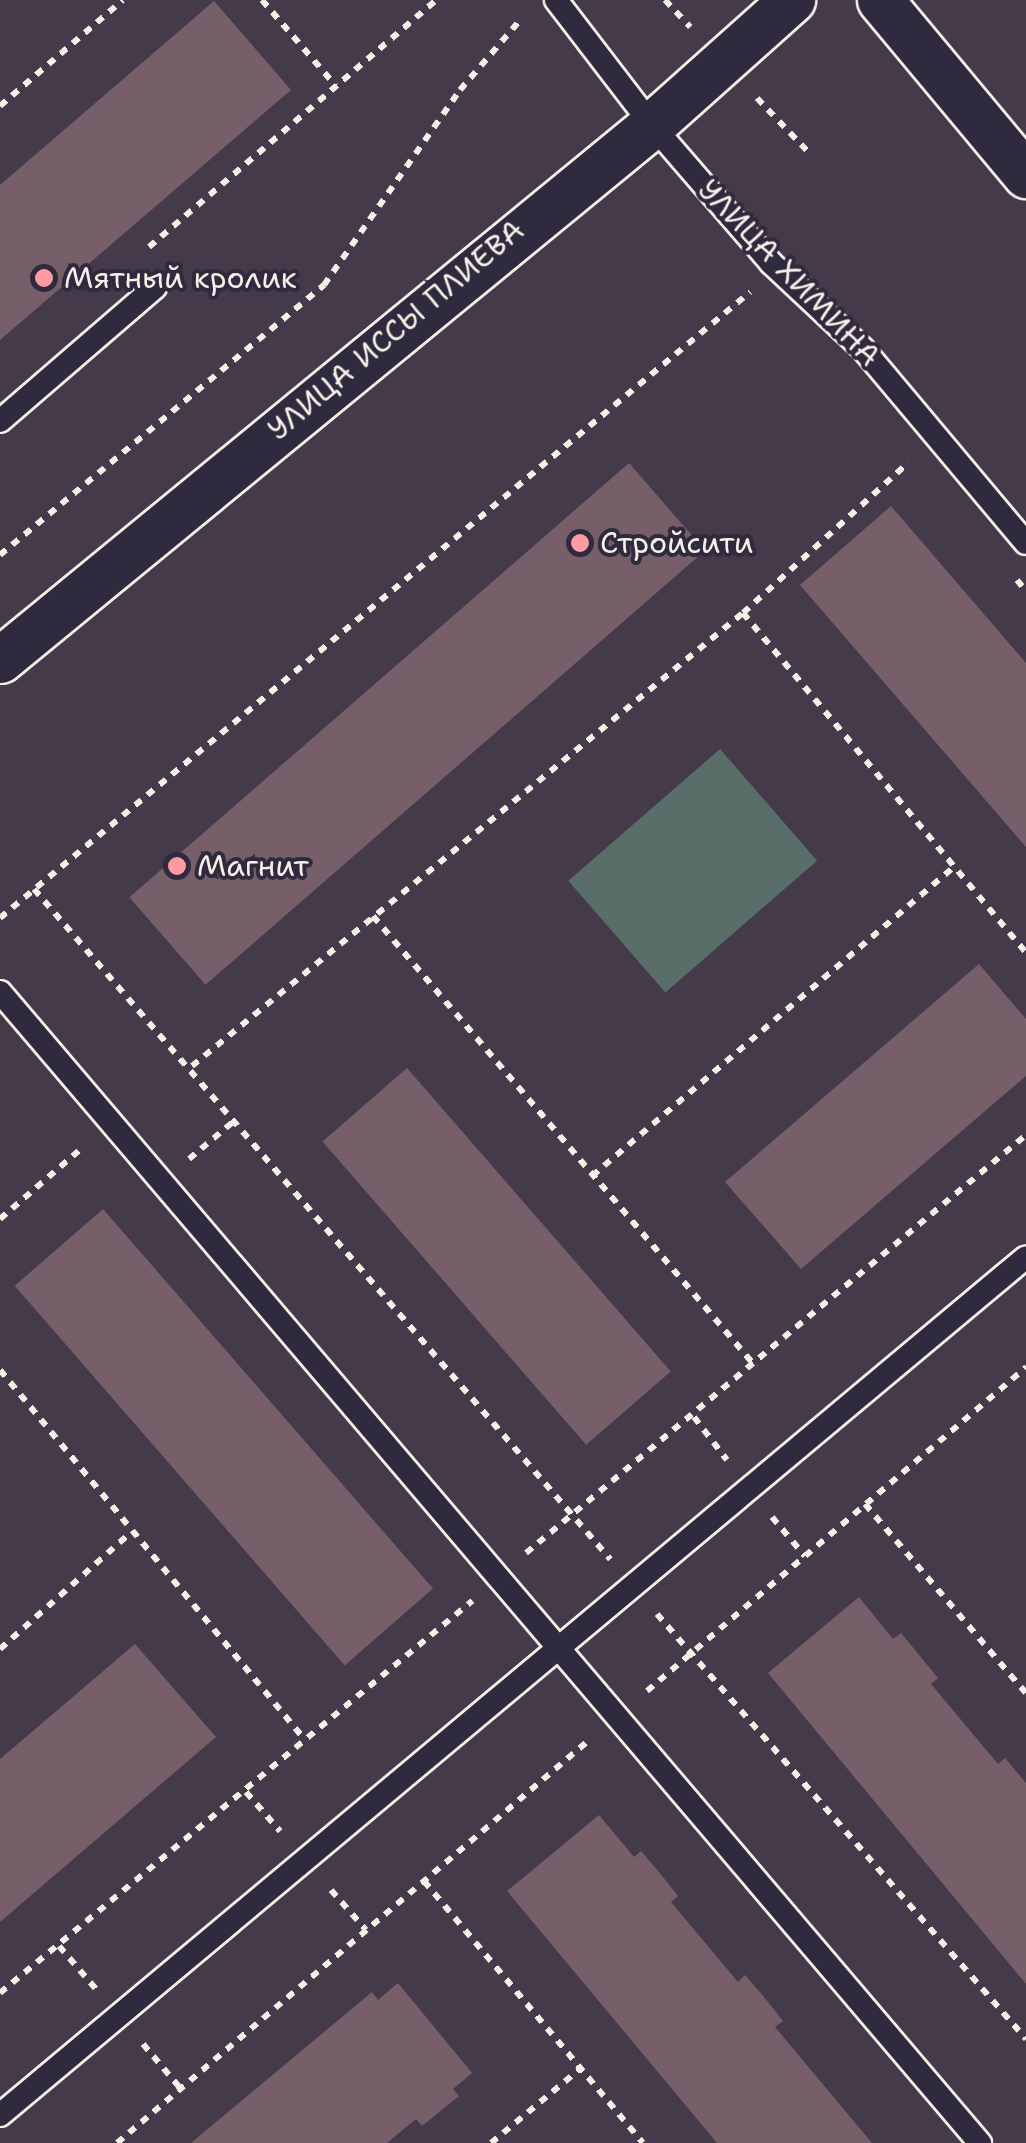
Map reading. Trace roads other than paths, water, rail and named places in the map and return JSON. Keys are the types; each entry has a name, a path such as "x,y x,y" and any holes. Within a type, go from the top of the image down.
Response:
{"street":[{"name":"УЛИЦА ИССЫ ПЛИЕВА","path":"0,660 652,126 792,0"},
{"path":"880,0 1026,174"}],"lane":[{"name":"УЛИЦА ХИМИНА","path":"556,0 652,126 771,263 863,349 1026,543"},
{"path":"0,421 155,287"},
{"path":"0,992 980,2143"},
{"path":"0,2115 1026,1257"}],"place":[{"name":"Мятный кролик","path":"44,278"},
{"name":"Стройсити","path":"580,543"},
{"name":"Магнит","path":"177,866"}]}
